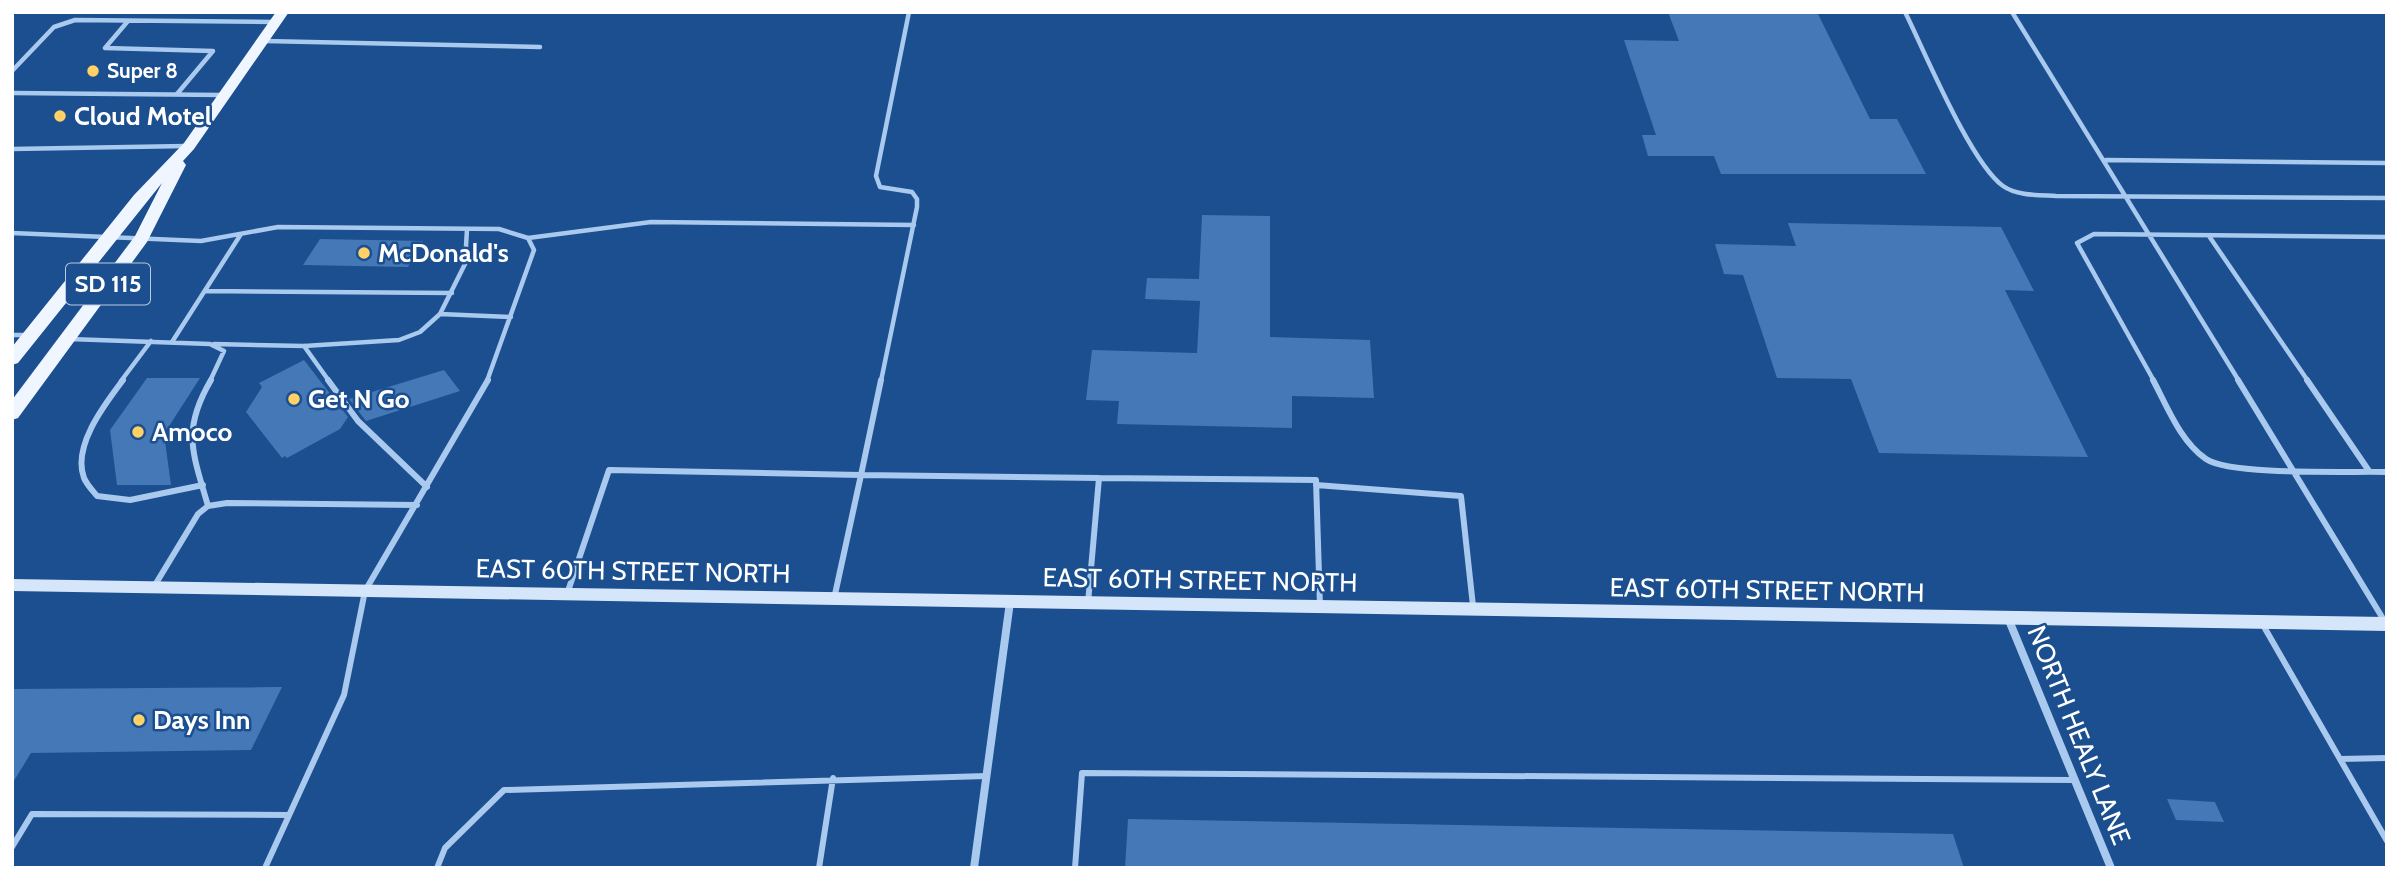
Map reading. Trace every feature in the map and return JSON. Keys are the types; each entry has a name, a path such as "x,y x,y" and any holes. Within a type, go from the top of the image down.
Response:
{"main road":[{"name":"SD 115","path":"12,359 139,199 189,146 279,17"},
{"name":"SD 115","path":"12,413 142,237 189,146"},
{"name":"EAST 60TH STREET NORTH","path":"12,585 2387,624"}],"street":[{"path":"974,868 1010,602"},
{"name":"NORTH HEALY LANE","path":"2008,618 2110,868"}],"lane":[{"path":"834,599 918,199 912,192 880,187 876,176 909,12"},
{"path":"1905,12 1983,163 2003,186 2029,194 2387,198"},
{"path":"2012,12 2152,233 2291,470 2387,624"},
{"path":"12,71 54,27 63,23 279,17"},
{"path":"128,21 105,48 213,51 177,94"},
{"path":"260,41 540,47"},
{"path":"12,93 226,95"},
{"path":"12,149 189,146"},
{"path":"2106,160 2387,163"},
{"path":"12,233 201,241 278,227 499,229 528,238 651,222 914,225"},
{"path":"66,339 304,346 398,340 420,331 440,314 465,268 469,251 467,229"},
{"path":"172,342 241,234"},
{"path":"2387,237 2094,234 2077,243 2186,440 2207,460 2233,469 2387,472"},
{"path":"2209,236 2369,471"},
{"path":"265,868 344,695 365,591 488,379 534,250 528,238"},
{"path":"205,291 452,293"},
{"path":"440,314 511,317"},
{"path":"12,335 31,335"},
{"path":"151,341 103,409 83,446 84,477 97,496 130,500 203,485"},
{"path":"208,506 191,437 194,414 221,364 224,351 210,344"},
{"path":"304,346 358,421 427,487"},
{"path":"567,594 609,470 1316,480 1320,607"},
{"path":"1088,603 1099,478"},
{"path":"1316,485 1461,496 1474,609"},
{"path":"154,587 198,513 208,506 227,503 417,505"},
{"path":"2262,622 2387,841"},
{"path":"2340,759 2387,758"},
{"path":"1075,868 1082,773 2074,780"},
{"path":"437,868 445,848 504,790 833,778 987,776"},
{"path":"818,868 833,778"},
{"path":"12,847 32,814 289,815"}],"building":[{"path":"1668,12 1817,12 1870,119 1897,119 1926,174 1721,174 1714,156 1648,156 1642,135 1656,135 1624,40 1679,41"},
{"path":"1202,215 1270,216 1270,337 1370,340 1374,398 1292,396 1292,428 1117,424 1119,401 1086,400 1092,350 1197,353 1200,301 1145,299 1147,278 1199,279"},
{"path":"1788,223 2001,227 2034,291 2005,290 2088,457 1879,453 1851,379 1777,378 1743,275 1724,274 1715,244 1796,246"},
{"name":"McDonald's","path":"320,239 423,241 408,267 303,265"},
{"name":"Get N Go","path":"304,360 348,417 340,429 287,458 282,458 246,412 262,387 259,383"},
{"path":"444,370 460,391 366,421 349,399"},
{"name":"Amoco","path":"147,378 200,378 164,434 171,485 117,485 110,430"},
{"name":"Days Inn","path":"282,687 251,750 31,753 12,784 12,689"},
{"path":"2167,799 2215,802 2224,822 2176,820"},
{"path":"1128,819 1953,834 1964,868 1125,868"}],"place":[{"name":"Super 8","path":"93,71"},
{"name":"Cloud Motel","path":"60,116"},
{"name":"McDonald's","path":"364,253"},
{"name":"Get N Go","path":"294,399"},
{"name":"Amoco","path":"138,432"},
{"name":"Days Inn","path":"139,720"}]}
